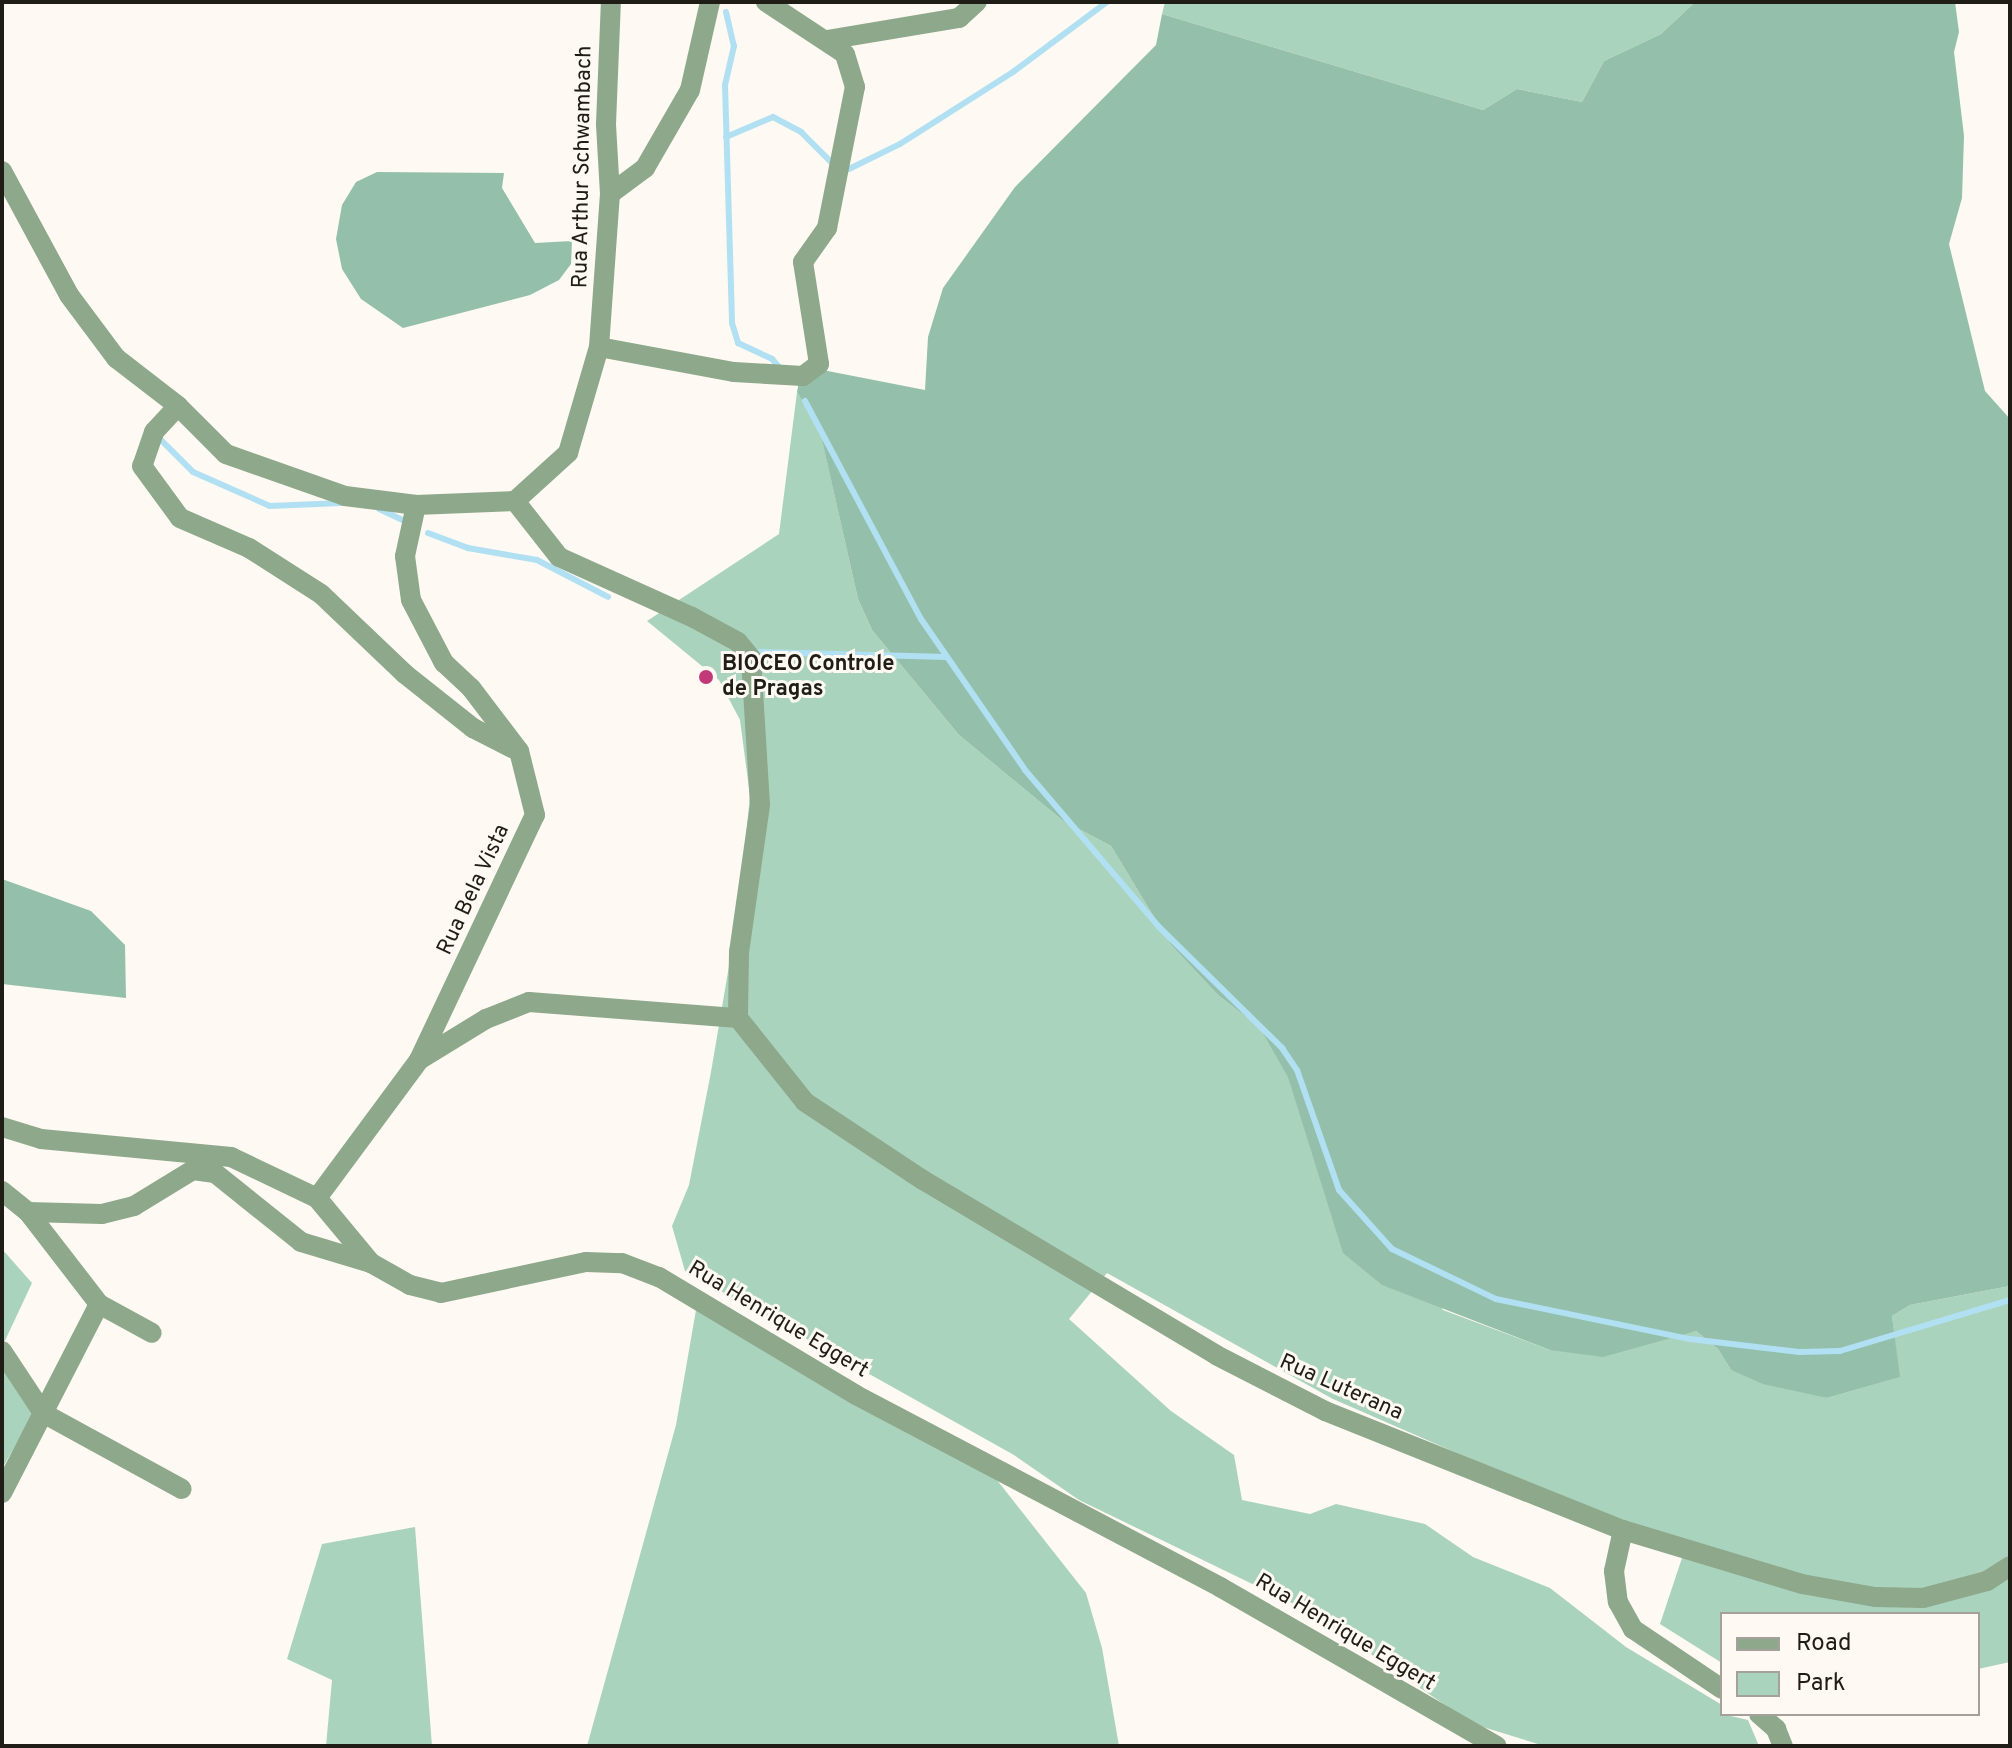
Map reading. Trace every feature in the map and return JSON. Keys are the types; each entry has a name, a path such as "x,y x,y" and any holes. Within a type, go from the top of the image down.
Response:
{"street":[{"path":"599,347 734,372 803,376 819,364 803,262 827,228 855,87 845,54 766,2"},
{"path":"827,40 959,18 977,2"},
{"path":"610,194 645,168 690,90 712,3"},
{"name":"Rua Arthur Schwambach","path":"515,501 568,453 582,422 599,347 610,194 606,124 611,4"},
{"path":"2,171 69,295 106,346 178,406 226,454 345,496 416,505 515,501 559,557 692,617 738,642 751,658 760,805 739,952 738,1018 529,1002 486,1019 419,1060"},
{"path":"178,406 154,432 142,466 180,518 249,548 321,594 405,674 473,728 519,751"},
{"name":"Rua Bela Vista","path":"317,1198 419,1060 535,815 519,751 471,688 444,663 411,600 405,556 416,505"},
{"name":"Rua Luterana","path":"738,1018 805,1102 923,1180 1216,1355 1325,1411 1623,1530 1802,1584 1875,1597 1923,1598 1987,1581 2010,1566"},
{"name":"Rua Henrique Eggert","path":"2,1127 41,1139 231,1157 317,1198 371,1263 410,1285 441,1293 586,1262 622,1263 659,1277 856,1395 1220,1587 1497,1746"},
{"path":"28,1212 102,1214 134,1206 193,1170 215,1173 301,1242 371,1263"},
{"path":"2,1191 28,1212 99,1304 152,1333"},
{"path":"2,1493 99,1304"},
{"path":"2,1351 43,1413 182,1489"},
{"path":"1623,1530 1614,1571 1618,1602 1633,1629 1720,1688"},
{"path":"1761,1716 1776,1729 1783,1746"}],"green space":[{"path":"1165,2 1695,2 1661,34 1604,61 1582,102 1517,89 1483,110 1162,14"},
{"path":"1695,2 1955,2 1959,32 1954,52 1964,136 1962,198 1949,244 1985,391 2010,419 2010,1286 1910,1305 1892,1316 1900,1377 1827,1398 1763,1384 1731,1370 1718,1349 1696,1331 1603,1357 1550,1350 1382,1285 1343,1253 1288,1077 1260,1028 1218,995 1171,945 1111,846 1062,820 959,735 872,630 858,599 820,431 797,392 802,366 925,390 928,337 943,288 1015,187 1156,45 1162,14 1483,110 1517,89 1582,102 1604,61 1661,34"},
{"path":"377,172 504,173 502,188 535,243 572,241 571,264 559,280 530,295 403,328 361,299 342,269 336,239 342,205 356,182"},
{"path":"797,392 820,430 858,599 872,630 959,735 1062,820 1111,846 1171,945 1218,995 1260,1028 1443,1310 1550,1350 1696,1331 1718,1349 1731,1370 1827,1398 1899,1377 1892,1316 1910,1305 2010,1286 2010,1662 1980,1669 1980,1612 1720,1612 1720,1662 1660,1624 1684,1552 1333,1399 1107,1273 1069,1319 1171,1411 1234,1455 1242,1500 1310,1514 1336,1504 1425,1524 1473,1557 1550,1588 1626,1647 1720,1704 1720,1716 1748,1720 1759,1746 1538,1744 1483,1727 1451,1709 1306,1610 1079,1500 1014,1455 685,1271 672,1226 689,1185 711,1072 738,913 750,796 740,720 719,680 647,621 779,534"},
{"path":"2,879 91,911 125,945 126,998 2,984"},
{"path":"2,1249 32,1283 2,1347"},
{"path":"696,1310 993,1475 1086,1593 1102,1648 1119,1746 587,1746 676,1425"},
{"path":"2,1364 33,1414 2,1469"},
{"path":"415,1527 432,1746 326,1746 332,1680 287,1659 322,1544"}],"waterway":[{"path":"849,169 900,144 1013,72 1107,2"},
{"path":"726,12 734,46 725,85 732,323 738,343 772,359 781,369"},
{"path":"726,137 773,117 801,132 832,163"},
{"path":"805,401 921,619 1025,770 1159,927 1282,1048 1297,1070 1339,1190 1392,1249 1496,1299 1690,1339 1799,1352 1840,1351 2010,1300"},
{"path":"158,437 193,472 270,506 341,503"},
{"path":"379,509 405,521"},
{"path":"428,533 468,548 537,560 608,597"},
{"path":"759,652 947,657"}],"place":[{"name":"BIOCEO Controle de Pragas","path":"706,677"}]}
